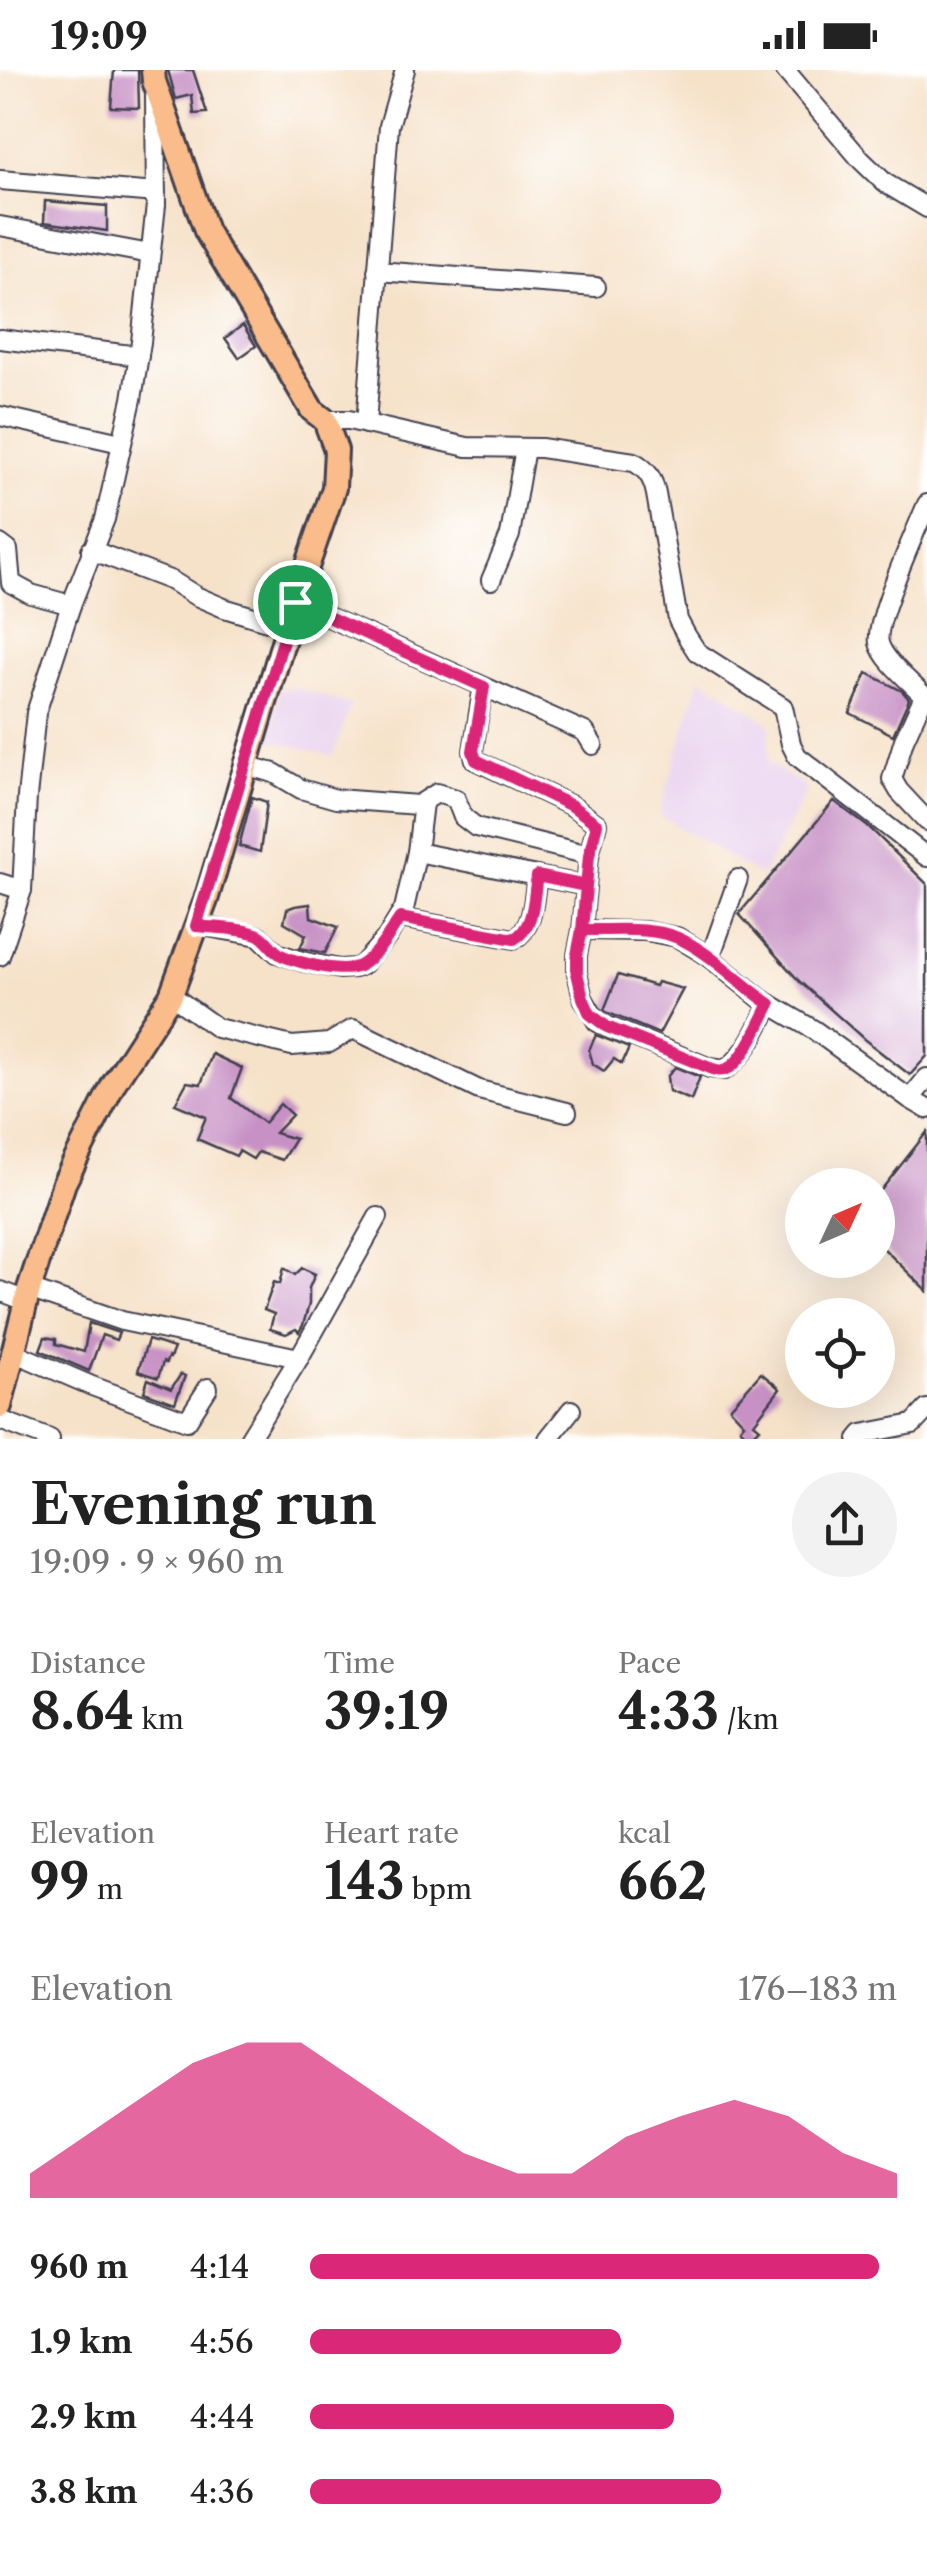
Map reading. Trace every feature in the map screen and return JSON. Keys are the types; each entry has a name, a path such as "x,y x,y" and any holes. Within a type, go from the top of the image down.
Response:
{"main road":[{"path":"0,1406 28,1295 64,1183 114,1083 171,996 206,900 244,765 334,488 336,450 325,420 312,410 206,231 154,76"}],"street":[{"path":"366,424 388,126 405,70"},
{"path":"785,70 861,160 885,183 927,208"},
{"path":"0,956 22,890 36,713 71,604 105,519 132,399 156,193 154,76"},
{"path":"0,180 156,193"},
{"path":"0,226 150,254"},
{"path":"378,270 596,286"},
{"path":"0,339 139,356"},
{"path":"0,416 121,443"},
{"path":"325,420 349,420 467,447 525,448 634,462 644,468 653,480 678,620 697,652 783,707 797,756 927,858"},
{"path":"491,580 510,536 525,448"},
{"path":"927,504 892,587 878,638 883,652 924,696 892,779 927,821"},
{"path":"0,544 8,550 11,583 31,594 71,604"},
{"path":"91,550 172,581 224,608 287,627"},
{"path":"295,602 585,732 593,744"},
{"path":"484,687 473,751 476,760 572,806 597,824 589,855 577,955 583,998 597,1022 710,1068 725,1070 738,1060 770,1004"},
{"path":"244,765 274,773 291,785 318,795 422,804 440,793 456,799 463,816 476,827 589,855"},
{"path":"196,926 259,936 285,957 340,969 362,965 400,918 417,852 422,804"},
{"path":"417,852 586,886"},
{"path":"400,918 514,939 530,924 537,876"},
{"path":"710,958 738,878"},
{"path":"0,884 22,890"},
{"path":"582,930 645,931 676,937 927,1108"},
{"path":"171,996 217,1028 292,1046 329,1044 353,1029 480,1090 567,1112"},
{"path":"910,1099 927,1078"},
{"path":"249,1439 378,1217"},
{"path":"0,1291 298,1358"},
{"path":"14,1352 187,1421 208,1388"},
{"path":"858,1439 862,1434 913,1424 927,1408"},
{"path":"548,1439 571,1410"},
{"path":"0,1420 50,1439"}],"shaded area":[{"path":"700,677 770,724 768,763 808,788 762,877 659,815"},
{"path":"296,688 351,705 333,756 270,740 279,689"}],"building":[{"path":"114,70 138,70 139,108 111,107"},
{"path":"168,70 193,70 207,113 194,114 192,95 176,99"},
{"path":"45,201 107,206 107,231 44,222"},
{"path":"243,325 256,346 239,358 225,338"},
{"path":"867,673 902,691 909,699 893,735 850,713"},
{"path":"252,797 267,802 260,852 239,846"},
{"path":"834,801 872,830 927,884 927,1056 910,1075 800,982 739,914"},
{"path":"310,904 311,917 338,927 325,953 300,948 306,935 284,922 287,909"},
{"path":"618,975 683,989 659,1034 604,1010"},
{"path":"596,1035 629,1048 622,1064 614,1059 604,1071 593,1064 589,1050"},
{"path":"212,1054 242,1068 231,1098 264,1123 280,1104 292,1115 275,1133 295,1139 282,1160 258,1152 253,1159 239,1151 236,1156 197,1139 206,1117 175,1104 187,1082 201,1084"},
{"path":"675,1067 700,1077 691,1100 669,1091 667,1077"},
{"path":"927,1132 927,1291 895,1260 895,1172"},
{"path":"284,1268 295,1275 302,1268 315,1274 303,1325 299,1332 296,1329 286,1334 270,1329 274,1314 264,1310 274,1282 280,1284"},
{"path":"89,1323 119,1333 116,1340 102,1335 89,1371 40,1350 45,1337 84,1352"},
{"path":"148,1340 174,1348 170,1358 163,1362 158,1378 138,1371"},
{"path":"761,1373 780,1389 754,1423 760,1428 750,1438 740,1428 744,1423 730,1408"},
{"path":"181,1374 185,1376 175,1403 144,1392 148,1379 171,1389"}],"route":[{"path":"295,602 484,687 472,754 476,760 572,806 597,824 589,855 582,930 645,931 676,937 770,1004 732,1066 725,1070 710,1068 607,1027 590,1014 577,973 586,886 537,876 530,924 514,939 400,918 376,951 355,968 323,967 285,957 259,936 196,926 295,602"}]}
